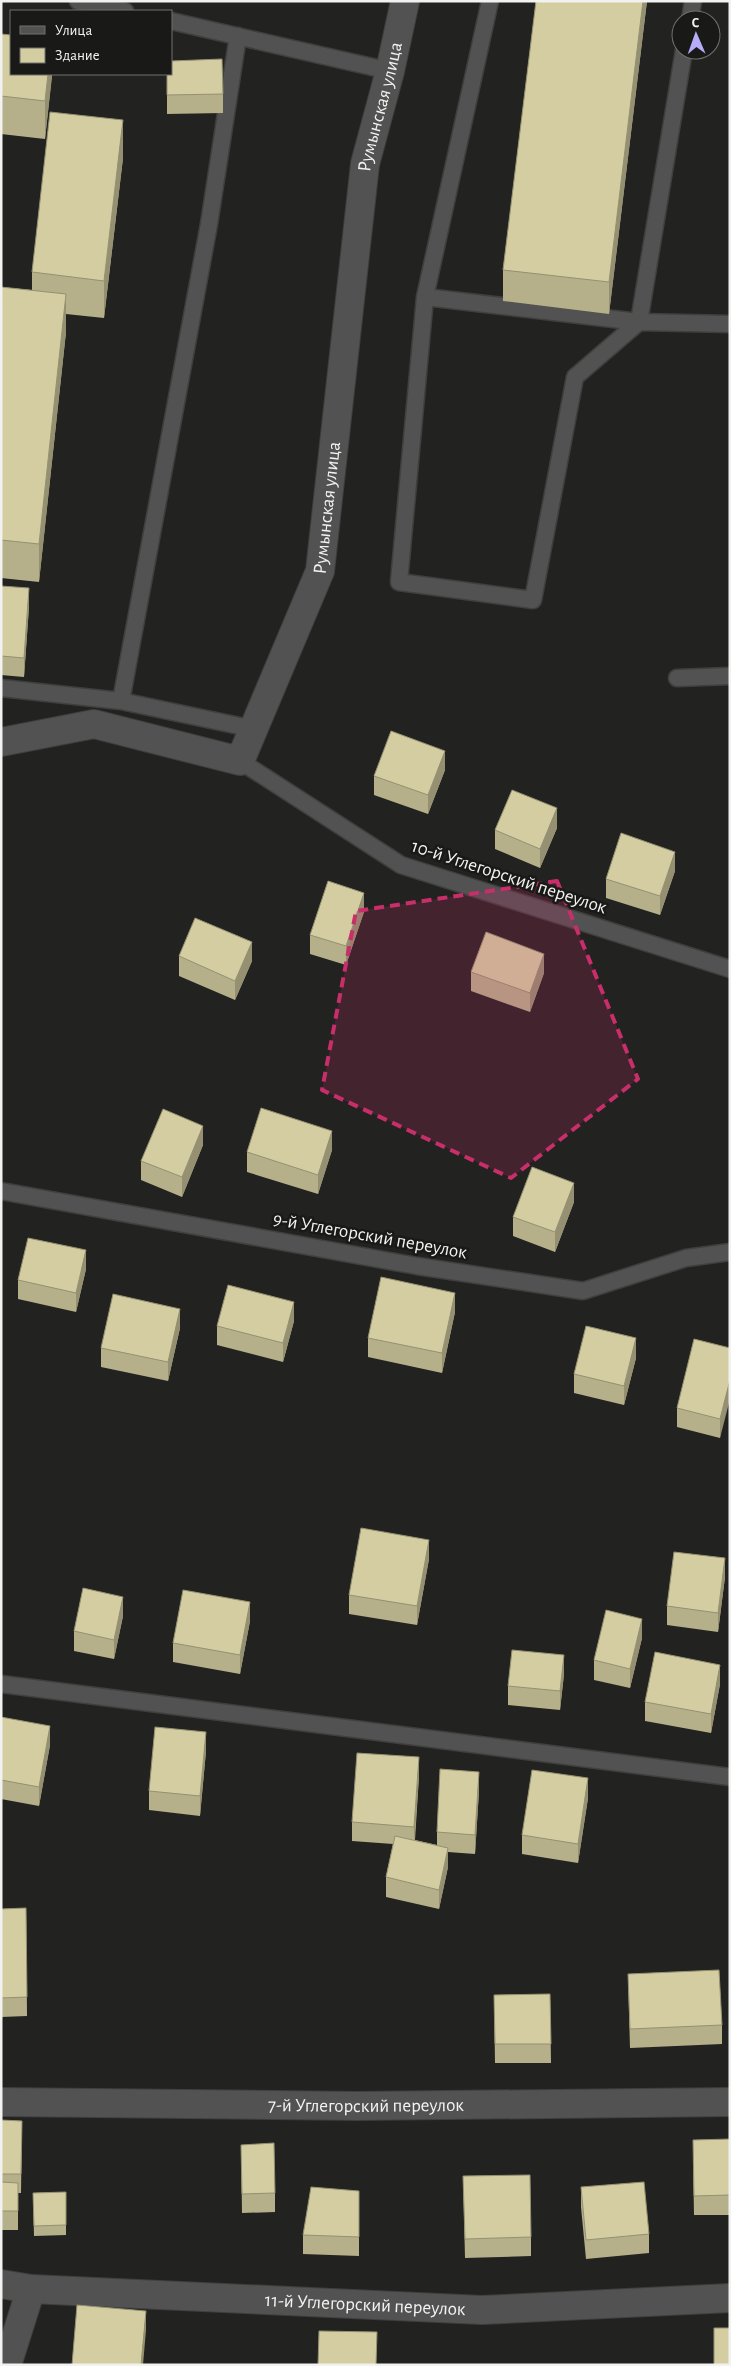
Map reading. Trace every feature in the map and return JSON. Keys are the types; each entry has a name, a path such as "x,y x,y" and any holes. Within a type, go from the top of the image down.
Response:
{"street":[{"name":"Румынская улица","path":"240,761 320,571 365,164 390,72 405,1"},
{"path":"1,742 94,724 240,761"},
{"name":"7-й Углегорский переулок","path":"1,2102 358,2106 730,2102"},
{"name":"11-й Углегорский переулок","path":"1,2284 31,2289 482,2310 730,2298"},
{"path":"7,2365 31,2289"}],"lane":[{"path":"78,1 120,10"},
{"path":"490,1 425,297 399,582 533,600 576,377 639,322 682,60"},
{"path":"172,21 390,72"},
{"path":"121,700 210,224 238,36"},
{"path":"425,297 639,322 730,324"},
{"path":"677,678 730,676"},
{"path":"1,688 121,700 254,729"},
{"name":"10-й Углегорский переулок","path":"240,761 401,865 730,969"},
{"name":"9-й Углегорский переулок","path":"1,1191 417,1266 584,1291 686,1258 730,1252"},
{"path":"1,1684 730,1777"}],"highlighted area":[{"path":"557,881 638,1079 511,1178 322,1090 356,911"}],"building":[{"path":"536,1 643,1 609,282 503,270"},
{"path":"1,34 10,35 10,75 48,75 45,101 1,96"},
{"path":"222,59 223,94 167,95 167,75 172,75 172,61"},
{"path":"50,112 123,120 104,281 32,272"},
{"path":"1,287 66,294 39,544 1,540"},
{"path":"1,586 29,588 24,658 1,656"},
{"path":"391,731 445,751 428,795 374,776"},
{"path":"512,790 557,808 540,849 495,830"},
{"path":"621,833 675,852 660,896 606,879"},
{"path":"328,881 364,893 346,946 310,935"},
{"path":"195,918 252,942 235,981 179,956"},
{"path":"486,932 544,954 530,993 471,972"},
{"path":"261,1108 332,1131 318,1175 247,1152"},
{"path":"163,1109 203,1126 182,1177 141,1161"},
{"path":"532,1167 574,1183 555,1232 513,1217"},
{"path":"28,1238 86,1250 76,1293 18,1280"},
{"path":"381,1277 455,1293 442,1353 368,1338"},
{"path":"228,1285 294,1302 283,1343 217,1326"},
{"path":"113,1294 180,1309 168,1362 101,1348"},
{"path":"586,1326 636,1338 624,1386 574,1374"},
{"path":"694,1339 730,1348 730,1380 720,1419 677,1408"},
{"path":"361,1528 429,1540 417,1606 349,1595"},
{"path":"674,1552 725,1558 718,1613 667,1606"},
{"path":"83,1588 123,1597 114,1640 74,1631"},
{"path":"183,1590 250,1602 240,1655 173,1643"},
{"path":"606,1610 642,1619 630,1669 594,1660"},
{"path":"512,1650 564,1655 560,1691 508,1686"},
{"path":"655,1652 720,1665 711,1714 645,1702"},
{"path":"1,1717 50,1726 39,1787 1,1780"},
{"path":"155,1727 206,1732 200,1796 149,1791"},
{"path":"357,1753 419,1757 414,1827 352,1822"},
{"path":"440,1769 479,1772 475,1835 437,1832"},
{"path":"532,1770 588,1778 578,1844 522,1835"},
{"path":"395,1836 448,1848 439,1890 386,1877"},
{"path":"26,1908 27,1997 1,1998 1,1909"},
{"path":"719,1970 722,2025 630,2029 628,1974"},
{"path":"550,1994 551,2044 495,2044 494,1995"},
{"path":"1,2120 22,2121 21,2174 1,2174"},
{"path":"730,2139 730,2195 694,2196 693,2140"},
{"path":"274,2143 275,2193 242,2194 241,2145"},
{"path":"530,2175 531,2237 465,2239 463,2176"},
{"path":"1,2182 18,2183 18,2211 1,2211"},
{"path":"644,2182 649,2234 586,2240 581,2187"},
{"path":"311,2187 359,2191 359,2237 303,2235"},
{"path":"66,2192 66,2225 34,2226 33,2193"},
{"path":"77,2305 146,2311 141,2365 72,2365"},
{"path":"714,2328 730,2328 730,2365 714,2365"},
{"path":"319,2331 377,2332 376,2365 318,2365"}]}
